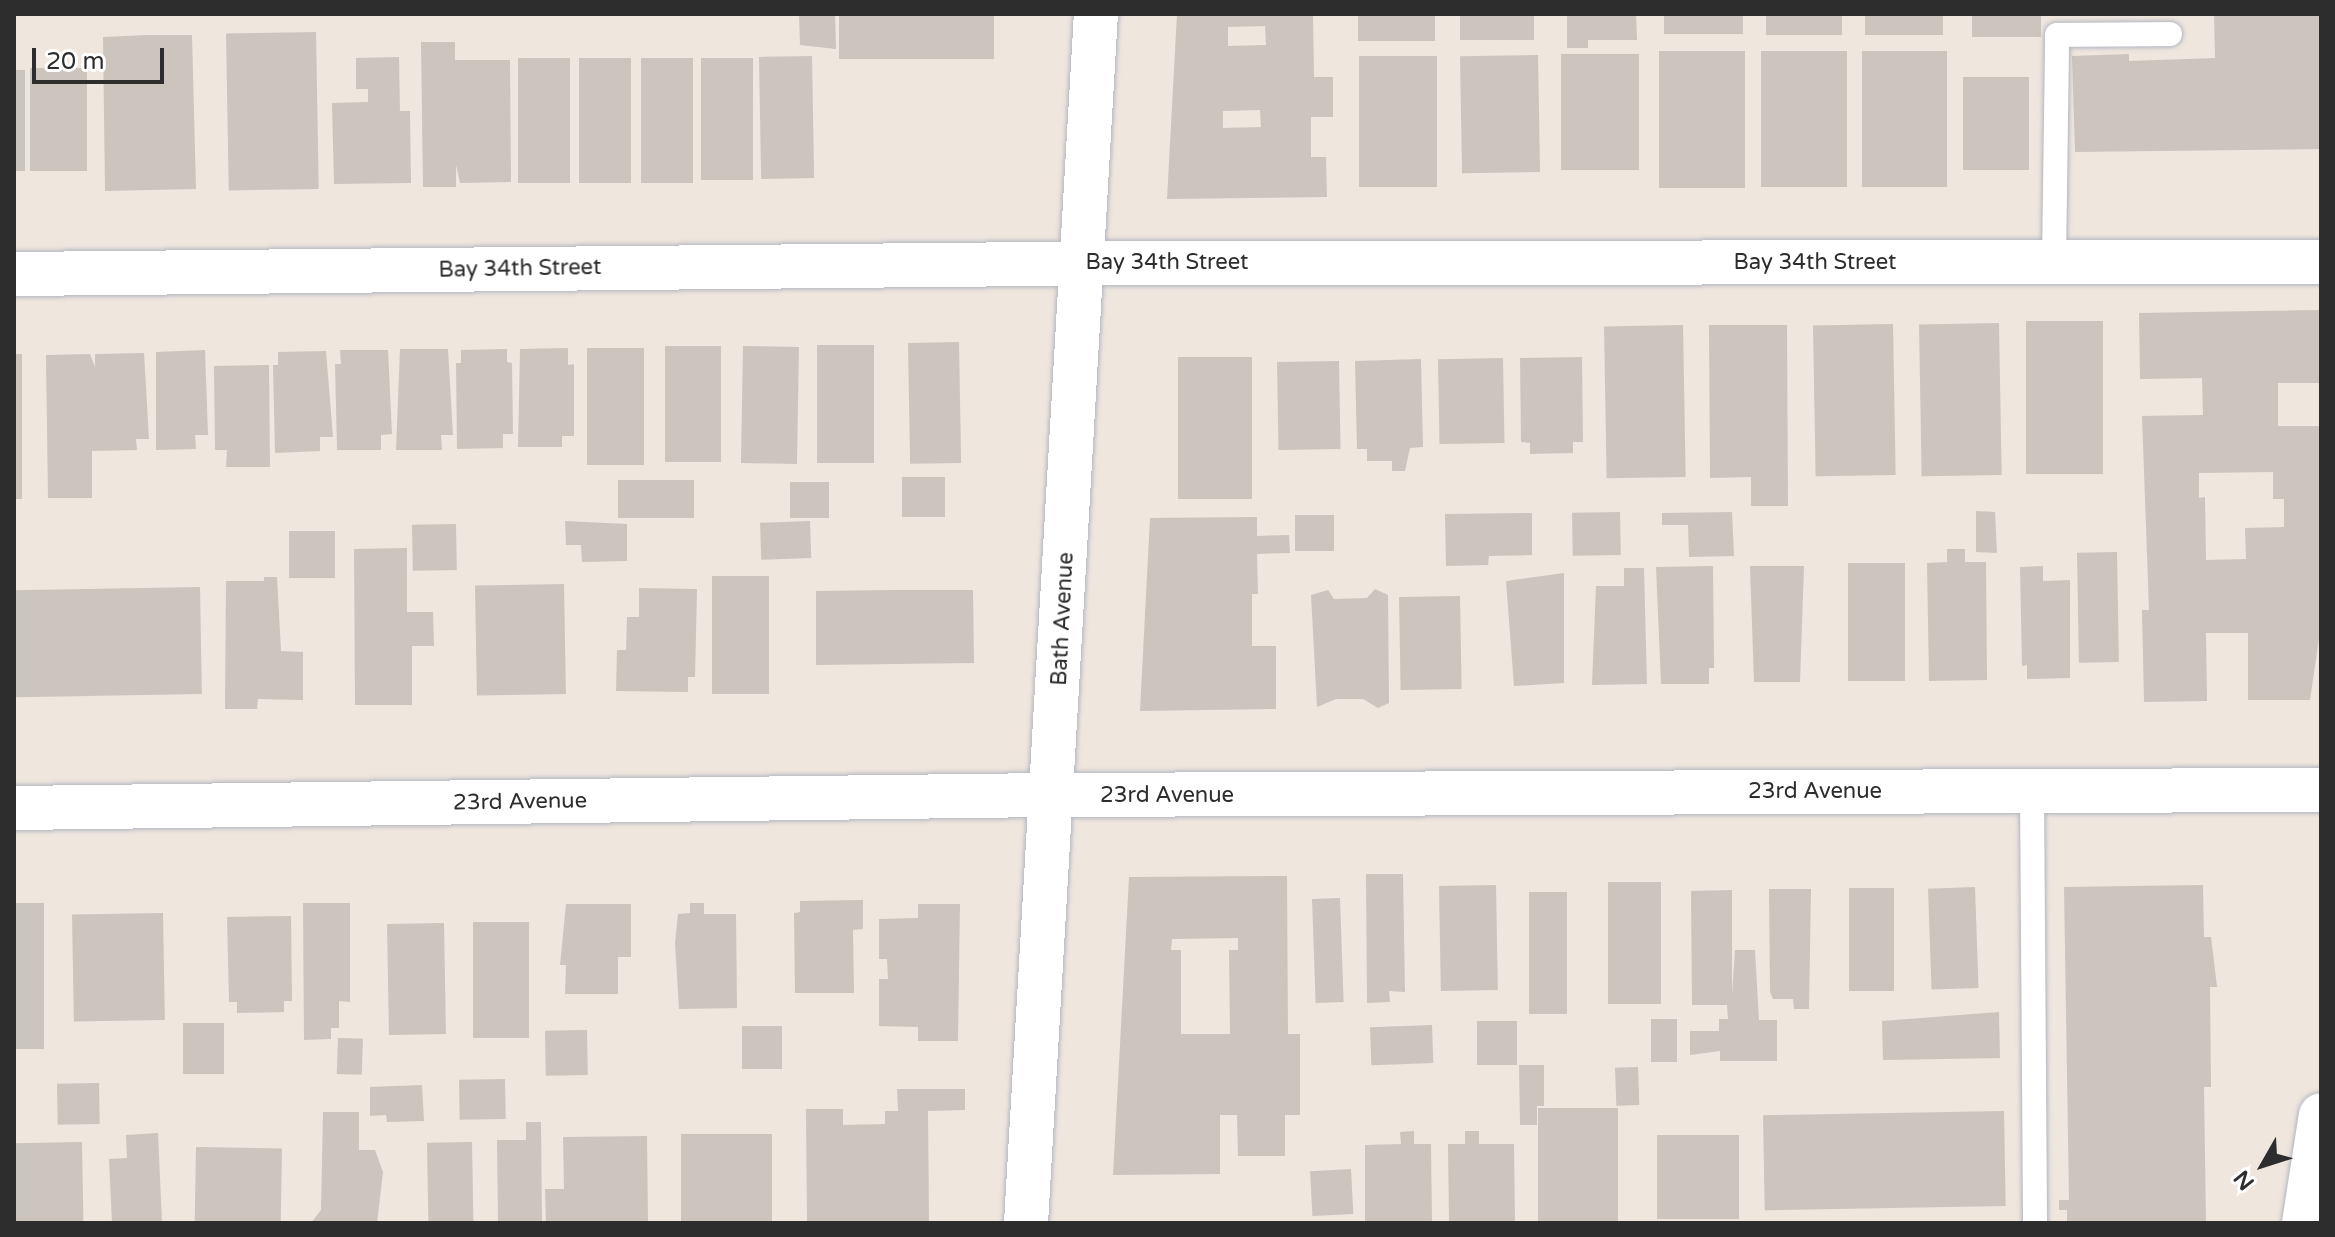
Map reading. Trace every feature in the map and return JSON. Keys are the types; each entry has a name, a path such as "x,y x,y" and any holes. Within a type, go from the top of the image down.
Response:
{"street":[{"name":"Bath Avenue","path":"1026,1223 1096,14"},
{"name":"Bay 34th Street","path":"14,274 1083,264 2321,262"},
{"name":"23rd Avenue","path":"14,808 1053,795 2321,790"},
{"path":"2304,1223 2321,1115"}],"lane":[{"path":"2054,262 2057,35 2170,34"},
{"path":"2032,790 2035,1223"}],"building":[{"path":"799,14 835,14 836,49 800,45"},
{"path":"839,14 994,14 994,59 839,59"},
{"path":"1177,14 1313,14 1314,77 1333,77 1333,117 1311,117 1311,157 1326,157 1327,197 1167,199","holes":["1265,26 1266,45 1228,46 1228,27","1260,110 1261,127 1223,128 1223,111"]},
{"path":"1358,14 1435,14 1435,41 1358,41"},
{"path":"1460,14 1534,14 1534,40 1460,40"},
{"path":"1567,14 1636,14 1637,40 1588,40 1588,48 1567,48"},
{"path":"1664,14 1743,14 1743,34 1664,34"},
{"path":"1766,14 1842,14 1842,35 1766,35"},
{"path":"1865,14 1943,14 1943,35 1865,35"},
{"path":"1972,14 2041,14 2041,37 1972,37"},
{"path":"2214,14 2321,14 2321,149 2075,152 2072,56 2129,54 2129,61 2215,58"},
{"path":"316,32 319,189 229,191 226,34"},
{"path":"192,35 196,189 105,191 103,37"},
{"path":"421,42 455,42 455,60 510,60 511,182 460,183 456,165 456,187 423,187"},
{"path":"1659,51 1745,51 1745,188 1659,188"},
{"path":"1761,51 1847,51 1847,187 1761,187"},
{"path":"1862,51 1947,51 1947,187 1862,187"},
{"path":"1561,54 1639,54 1639,170 1561,170"},
{"path":"1538,55 1540,172 1462,173 1460,56"},
{"path":"812,56 814,178 761,179 759,57"},
{"path":"1359,56 1437,56 1437,187 1359,187"},
{"path":"399,57 400,111 410,111 411,183 334,184 332,103 368,102 368,89 356,89 356,58"},
{"path":"518,58 570,58 570,183 518,183"},
{"path":"579,58 631,58 631,183 579,183"},
{"path":"641,58 693,58 693,183 641,183"},
{"path":"701,58 753,58 753,180 701,180"},
{"path":"30,68 87,68 87,171 30,171"},
{"path":"14,70 25,70 25,171 14,171"},
{"path":"1963,77 2029,77 2029,170 1963,170"},
{"path":"2321,310 2321,383 2278,383 2278,426 2321,426 2321,625 2310,700 2248,700 2248,633 2206,633 2207,701 2144,702 2142,610 2149,610 2142,416 2203,415 2202,378 2140,379 2139,313","holes":["2273,472 2273,499 2284,499 2284,527 2245,528 2246,559 2206,560 2205,497 2199,498 2199,473"]},
{"path":"2026,321 2103,321 2103,474 2026,474"},
{"path":"1999,323 2002,475 1922,476 1919,324"},
{"path":"1893,324 1896,475 1816,476 1813,325"},
{"path":"1683,325 1686,477 1607,478 1604,326"},
{"path":"1709,325 1787,325 1788,506 1751,506 1751,477 1710,478"},
{"path":"959,342 961,463 910,464 908,343"},
{"path":"817,345 874,345 874,463 817,463"},
{"path":"665,346 721,346 721,462 665,462"},
{"path":"743,346 799,347 797,464 741,463"},
{"path":"568,348 568,365 574,364 574,436 562,436 562,447 518,447 520,349"},
{"path":"587,348 644,348 644,465 587,465"},
{"path":"400,349 448,349 453,435 441,435 442,450 396,450"},
{"path":"507,349 507,362 512,363 513,434 503,434 503,448 457,449 456,363 461,363 461,350"},
{"path":"205,350 208,435 195,435 196,449 156,450 156,352"},
{"path":"340,350 388,350 392,434 381,435 381,450 337,450 335,364 341,364"},
{"path":"326,351 333,437 320,437 320,451 275,453 273,365 278,365 278,352"},
{"path":"144,353 149,439 136,439 137,450 92,451 92,498 48,498 46,355 90,354 95,367 95,354"},
{"path":"14,354 22,354 22,499 14,499"},
{"path":"1178,357 1252,357 1252,499 1178,499"},
{"path":"1582,357 1583,442 1573,442 1573,453 1530,454 1530,443 1521,442 1520,358"},
{"path":"1503,358 1504,443 1439,444 1438,359"},
{"path":"1421,359 1423,447 1410,448 1405,471 1392,471 1392,461 1367,461 1367,449 1357,449 1355,361"},
{"path":"1339,361 1341,449 1279,450 1277,362"},
{"path":"269,365 270,467 226,467 227,450 215,450 214,366"},
{"path":"902,477 945,477 945,517 902,517"},
{"path":"618,480 694,480 694,518 618,518"},
{"path":"790,482 829,482 829,518 790,518"},
{"path":"1976,511 1995,512 1997,553 1976,552"},
{"path":"1620,512 1621,555 1573,556 1572,513"},
{"path":"1732,512 1734,556 1689,557 1688,525 1662,525 1662,513"},
{"path":"1532,513 1532,555 1489,556 1488,565 1446,566 1445,514"},
{"path":"1295,515 1334,515 1334,551 1295,551"},
{"path":"1257,517 1257,536 1289,535 1290,553 1257,554 1258,594 1252,594 1252,646 1276,646 1276,709 1140,711 1150,518"},
{"path":"565,521 627,524 627,561 582,562 581,545 566,545"},
{"path":"810,521 811,558 761,560 760,523"},
{"path":"456,524 457,570 413,571 412,525"},
{"path":"289,531 335,531 335,578 289,578"},
{"path":"407,548 407,612 433,612 434,646 412,646 412,705 355,705 354,549"},
{"path":"1947,549 1965,549 1965,562 1986,562 1987,680 1929,681 1927,563 1947,562"},
{"path":"2117,552 2119,662 2079,663 2077,553"},
{"path":"1848,563 1905,563 1905,681 1848,681"},
{"path":"1713,566 1714,668 1709,668 1709,684 1661,684 1656,567"},
{"path":"1750,566 1804,566 1800,682 1754,682"},
{"path":"2043,566 2043,581 2070,580 2070,678 2027,679 2027,665 2022,666 2020,567"},
{"path":"1624,568 1644,568 1647,684 1592,685 1596,586 1624,586"},
{"path":"1564,573 1564,683 1514,686 1506,581"},
{"path":"712,576 769,576 769,694 712,694"},
{"path":"264,577 277,577 281,651 303,652 303,700 258,699 257,709 225,709 226,581 264,581"},
{"path":"564,584 566,694 477,696 475,586"},
{"path":"200,587 202,694 16,697 14,590"},
{"path":"639,588 697,589 695,677 688,677 688,692 616,691 617,650 626,650 627,617 639,617"},
{"path":"1375,589 1388,595 1389,703 1378,708 1363,699 1336,699 1317,707 1311,595 1328,590 1334,599 1367,598"},
{"path":"973,590 974,663 816,665 816,591"},
{"path":"1460,596 1462,689 1401,690 1399,597"},
{"path":"1366,874 1403,874 1405,992 1389,991 1390,1002 1367,1003"},
{"path":"1287,876 1288,1034 1300,1034 1300,1115 1285,1115 1285,1156 1238,1156 1237,1115 1220,1115 1220,1174 1113,1175 1129,877","holes":["1238,938 1238,950 1229,950 1230,1034 1181,1034 1181,950 1171,950 1172,939"]},
{"path":"1608,882 1661,882 1661,1004 1608,1004"},
{"path":"1496,885 1498,990 1441,991 1439,886"},
{"path":"2203,885 2204,937 2211,937 2217,987 2210,987 2211,1087 2204,1087 2206,1223 2067,1223 2067,1210 2059,1210 2059,1200 2069,1200 2064,887"},
{"path":"1975,887 1979,988 1932,990 1928,889"},
{"path":"1849,888 1894,888 1894,991 1849,991"},
{"path":"1769,889 1811,889 1809,1009 1794,1009 1793,999 1773,999 1770,992"},
{"path":"1732,890 1732,995 1735,950 1755,950 1759,1020 1777,1020 1777,1061 1720,1061 1720,1051 1690,1055 1690,1031 1719,1031 1719,1019 1728,1019 1727,1005 1692,1005 1691,891"},
{"path":"1529,892 1567,892 1567,1014 1529,1014"},
{"path":"1340,898 1344,1002 1316,1003 1312,899"},
{"path":"863,900 863,929 853,930 854,993 795,993 794,913 800,912 800,901"},
{"path":"14,903 44,903 44,1049 14,1049"},
{"path":"303,903 350,903 350,1002 339,1001 339,1028 331,1028 331,1039 304,1040"},
{"path":"690,903 704,903 704,914 736,914 737,1008 679,1009 675,943 678,914 690,913"},
{"path":"566,904 631,904 631,957 618,957 618,994 565,994 566,965 560,965"},
{"path":"918,904 960,904 958,1041 918,1041 918,1027 879,1026 879,979 888,979 887,959 879,959 879,919 918,918"},
{"path":"163,913 165,1020 74,1022 72,915"},
{"path":"291,916 292,1001 284,1001 284,1012 237,1013 237,1002 229,1002 227,917"},
{"path":"473,922 529,922 529,1038 473,1038"},
{"path":"444,923 446,1034 389,1035 387,924"},
{"path":"1999,1012 2000,1058 1883,1060 1882,1021"},
{"path":"1651,1019 1677,1019 1677,1062 1651,1062"},
{"path":"1477,1021 1517,1021 1517,1065 1477,1065"},
{"path":"183,1023 224,1023 224,1074 183,1074"},
{"path":"1432,1025 1433,1063 1371,1065 1370,1027"},
{"path":"742,1026 782,1026 782,1069 742,1069"},
{"path":"587,1030 588,1075 546,1076 545,1031"},
{"path":"338,1038 363,1039 362,1075 337,1074"},
{"path":"1519,1065 1544,1065 1544,1106 1537,1106 1537,1125 1520,1125"},
{"path":"1638,1067 1639,1105 1616,1106 1615,1068"},
{"path":"505,1079 506,1119 460,1120 459,1080"},
{"path":"99,1083 100,1124 58,1125 57,1084"},
{"path":"422,1085 424,1121 387,1122 386,1115 370,1116 370,1087"},
{"path":"897,1089 965,1089 965,1110 928,1111 929,1223 807,1223 806,1109 843,1109 843,1125 885,1124 885,1111 898,1111"},
{"path":"1538,1108 1618,1108 1618,1223 1538,1223"},
{"path":"2004,1111 2006,1206 1765,1210 1763,1115"},
{"path":"323,1112 359,1112 359,1150 375,1150 383,1172 377,1223 311,1223 321,1210"},
{"path":"526,1122 541,1122 542,1223 498,1223 497,1140 526,1140"},
{"path":"1414,1131 1414,1144 1431,1144 1432,1223 1365,1223 1365,1145 1401,1144 1400,1132"},
{"path":"1465,1131 1479,1131 1479,1144 1514,1144 1515,1223 1449,1223 1448,1144 1465,1144"},
{"path":"158,1133 162,1223 112,1223 109,1159 127,1158 126,1135"},
{"path":"681,1134 772,1134 772,1223 681,1223"},
{"path":"1657,1135 1739,1135 1739,1219 1657,1219"},
{"path":"647,1136 648,1223 546,1223 545,1189 564,1189 563,1137"},
{"path":"82,1142 83,1223 15,1223 14,1143"},
{"path":"472,1142 473,1223 428,1223 427,1143"},
{"path":"196,1147 282,1149 281,1223 195,1223"},
{"path":"1351,1169 1353,1214 1312,1216 1310,1171"}]}
